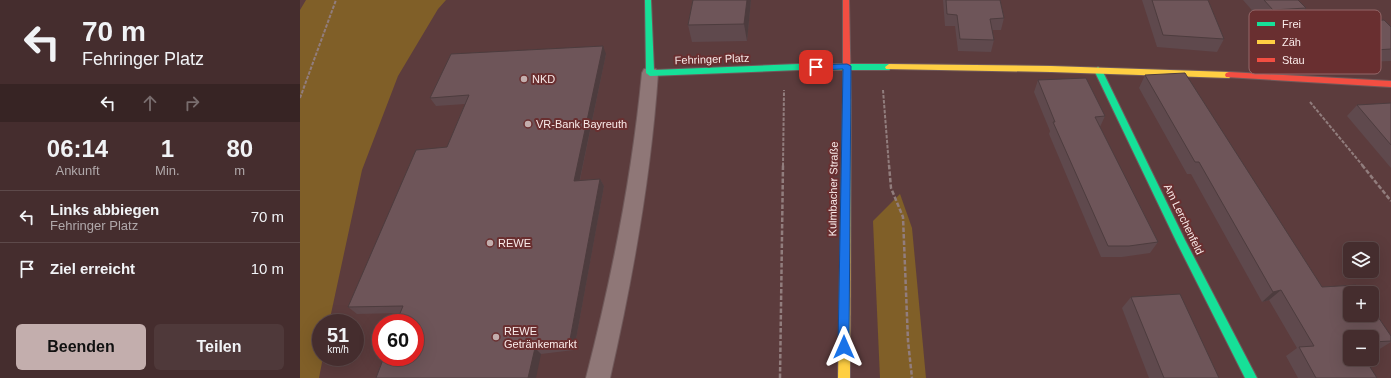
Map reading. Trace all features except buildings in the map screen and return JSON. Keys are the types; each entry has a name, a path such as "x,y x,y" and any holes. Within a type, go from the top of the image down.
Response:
{"street":[{"path":"648,0 650,73"},
{"name":"Kulmbacher Straße","path":"844,378 847,66 846,0"},
{"path":"847,66 881,68 1098,70 1290,77 1391,84"},
{"name":"Fehringer Platz","path":"650,73 847,66"},
{"name":"Am Lerchenfeld","path":"1098,70 1182,243 1251,378"}],"lane":[{"path":"598,378 618,298 647,125 650,73"}],"path":[{"path":"300,98 336,0"},
{"path":"780,378 785,68"},
{"path":"881,68 891,188 903,217 908,341 912,378"},
{"path":"1290,77 1391,201"}],"shaded area":[{"path":"306,0 446,0 438,9 398,76 362,170 331,314 312,314 312,366 321,366 319,378 300,378 300,10"},
{"path":"900,194 912,228 926,378 880,378 873,221"}],"traffic: fast":[{"path":"648,0 650,73 798,67 889,67"},
{"path":"1098,70 1182,243 1251,378"}],"traffic: slow":[{"path":"889,67 1051,69 1229,75"},
{"path":"844,378 847,99"}],"traffic: jam":[{"path":"846,0 847,99"},
{"path":"1229,75 1391,84"}],"place":[{"name":"NKD","path":"524,79"},
{"name":"VR-Bank Bayreuth","path":"528,124"},
{"name":"REWE","path":"490,243"},
{"name":"REWE Getränkemarkt","path":"496,337"}],"route":[{"path":"816,67 847,66 844,347"}]}
